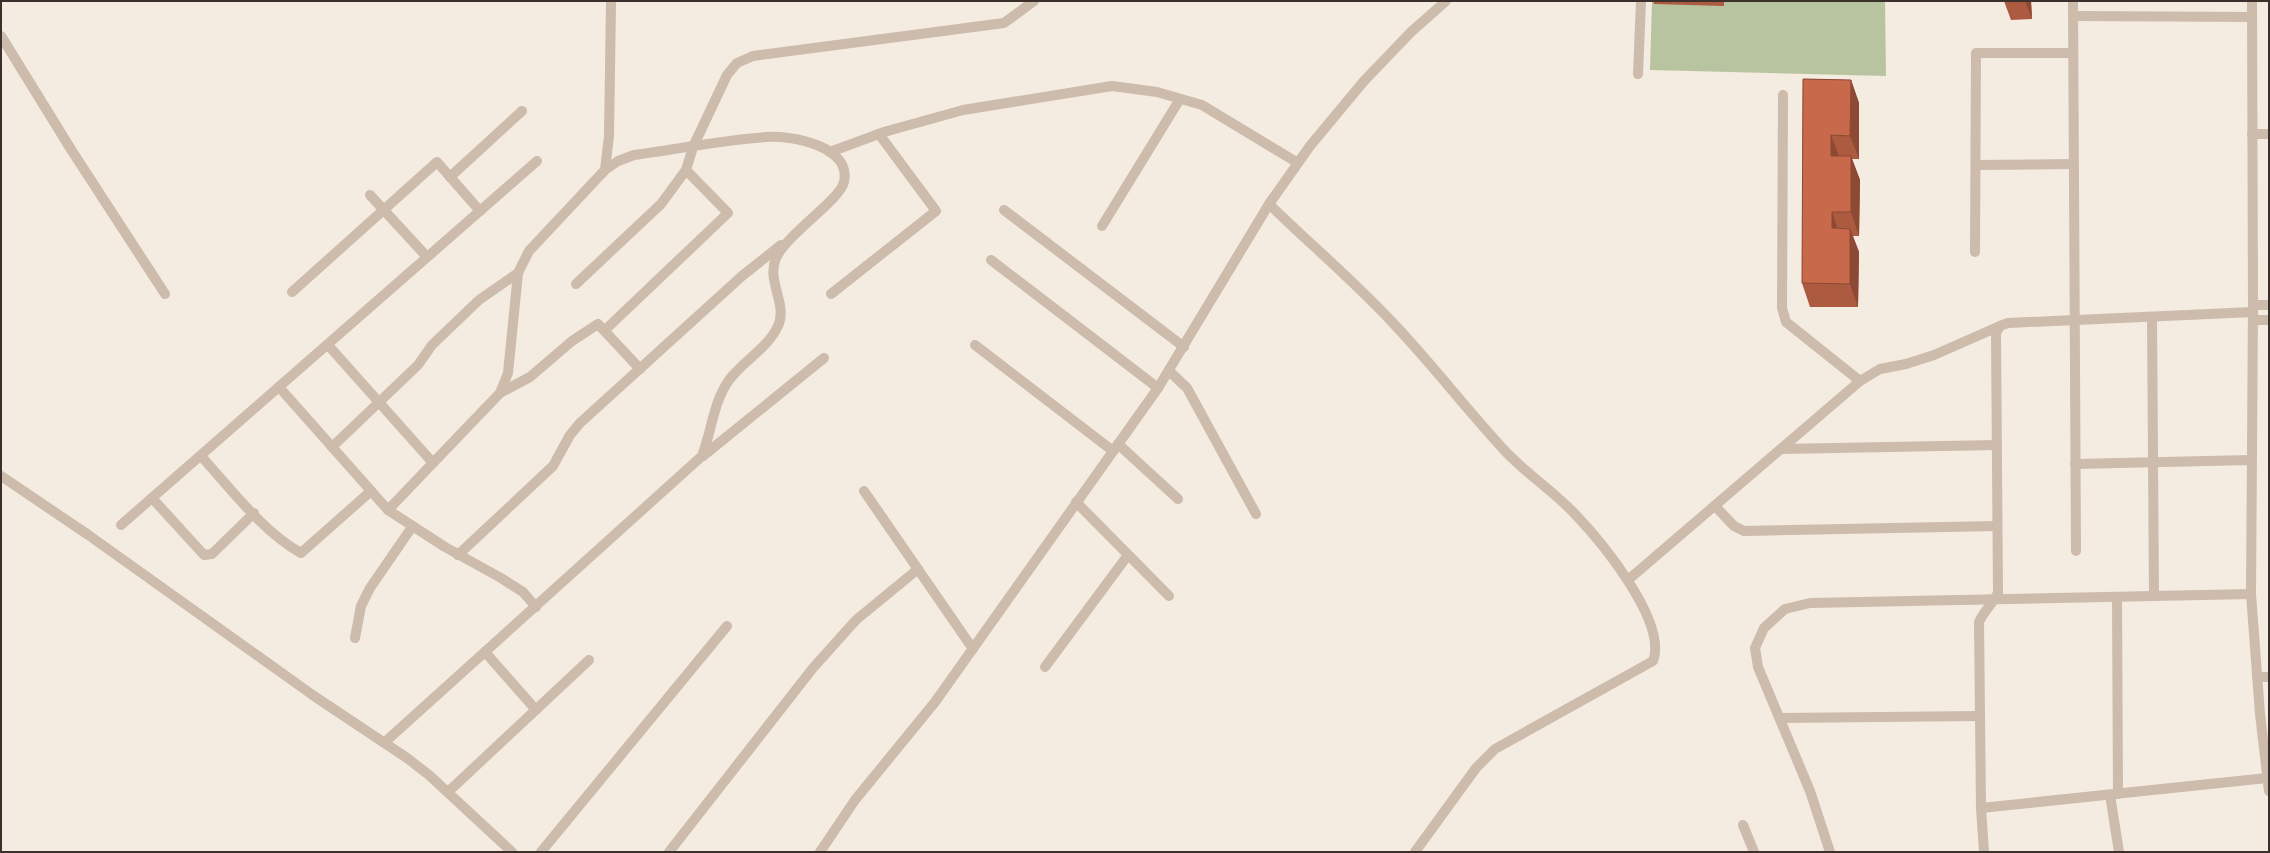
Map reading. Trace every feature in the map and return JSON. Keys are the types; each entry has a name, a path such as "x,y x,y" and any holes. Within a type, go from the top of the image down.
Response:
{"street":[{"path":"605,170 609,136 611,1"},
{"path":"576,284 660,204 686,170 692,147 727,75 737,63 753,56 1004,23 1034,1"},
{"path":"820,852 855,800 935,702 1158,388 1269,204 1298,163 1364,81 1411,32 1446,1"},
{"path":"1638,74 1641,1"},
{"path":"2073,1 2073,321 2076,551"},
{"path":"2252,1 2253,313 2251,594 2257,677 2269,791"},
{"path":"2073,16 2252,17"},
{"path":"1,36 72,151 165,294"},
{"path":"1975,252 1976,53 2073,53"},
{"path":"830,152 879,134 963,110 1112,86 1157,92 1202,105 1298,163"},
{"path":"1783,95 1782,308 1786,322 1860,381"},
{"path":"1102,226 1180,98"},
{"path":"450,176 522,111"},
{"path":"831,294 936,211 879,134"},
{"path":"2252,134 2269,134"},
{"path":"458,554 553,466 570,435 580,423 742,276 793,235 834,195 844,183 844,170 838,158 830,152 806,141 767,137 634,155 618,161 605,170 529,251 518,273 508,373 500,393"},
{"path":"121,525 537,161"},
{"path":"292,292 437,162 480,212"},
{"path":"1976,165 2073,164"},
{"path":"605,330 728,213 686,170"},
{"path":"370,195 427,258"},
{"path":"1269,204 1393,322 1507,452 1587,528 1628,580 1653,627 1657,651 1653,661 1496,749 1476,768 1415,852"},
{"path":"1004,210 1184,347"},
{"path":"702,456 720,394 731,378 778,326 781,313 772,272 776,258 793,235"},
{"path":"991,260 1158,388"},
{"path":"332,447 418,365 432,345 479,300 518,273"},
{"path":"1628,580 1860,381 1880,369 1906,364 1934,355 2008,323 2253,313 2269,305"},
{"path":"2253,313 2269,320"},
{"path":"2152,318 2154,596"},
{"path":"388,510 500,393 530,377 572,341 598,324 640,369"},
{"path":"1984,852 1981,808 1979,622 1986,608 1994,600 1998,593 1996,333 2000,326"},
{"path":"975,344 1116,447 1178,499"},
{"path":"328,345 433,463"},
{"path":"385,742 702,456 824,358"},
{"path":"1169,370 1187,388 1256,514"},
{"path":"279,387 388,510 412,527 523,592 536,607"},
{"path":"1781,449 1996,445"},
{"path":"201,456 254,514 287,546 301,553 371,491"},
{"path":"2075,464 2251,460"},
{"path":"1,476 87,534 314,696 385,742 429,775 512,852"},
{"path":"864,491 973,649"},
{"path":"152,498 204,555 212,554 254,514"},
{"path":"1076,502 1169,596"},
{"path":"1715,506 1734,526 1744,531 1997,526"},
{"path":"355,638 361,606 370,588 412,527"},
{"path":"1045,667 1128,555"},
{"path":"669,852 813,668 856,620 918,569"},
{"path":"1830,852 1810,791 1758,667 1755,648 1764,628 1785,609 1810,603 2251,594"},
{"path":"2117,597 2114,794 2119,852"},
{"path":"541,852 727,626"},
{"path":"485,652 536,710"},
{"path":"448,792 589,660"},
{"path":"2257,677 2269,677"},
{"path":"1780,718 1980,716"},
{"path":"1981,808 2267,778"},
{"path":"1743,824 1754,852"}],"green space":[{"path":"1652,1 1885,1 1886,76 1650,70"}],"building":[{"path":"1803,79 1851,80 1850,136 1831,135 1831,156 1851,156 1851,212 1832,212 1832,228 1850,229 1850,284 1802,283"}]}
